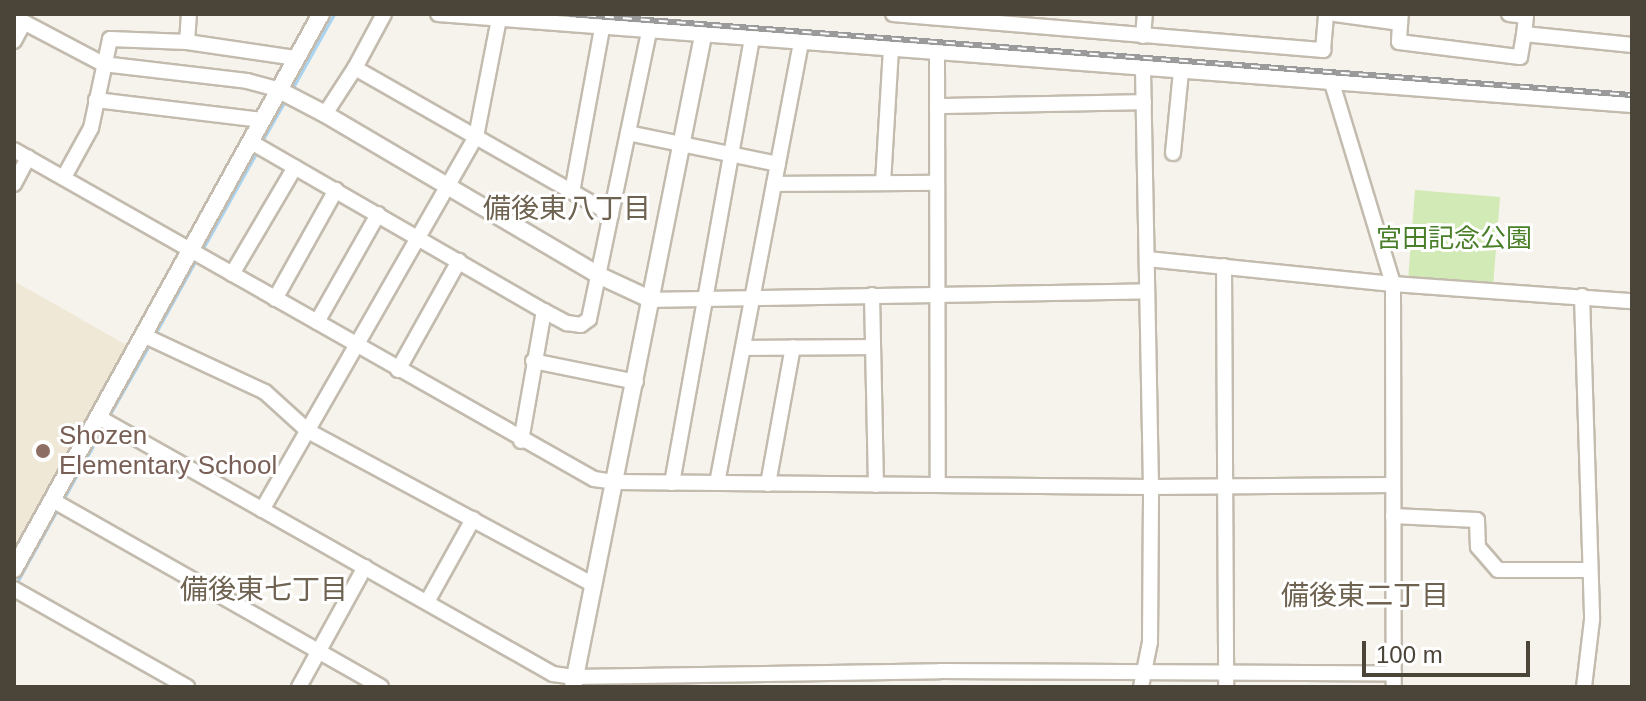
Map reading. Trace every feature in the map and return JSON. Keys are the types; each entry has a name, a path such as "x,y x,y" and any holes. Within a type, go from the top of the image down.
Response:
{"street":[{"path":"187,42 189,14"},
{"path":"14,569 321,14"},
{"path":"325,114 355,68 384,14"},
{"path":"438,14 1632,105"},
{"path":"893,14 1323,50 1326,14"},
{"path":"1143,36 1145,14"},
{"path":"1335,14 1401,18 1399,42 1520,57 1526,16 1509,14"},
{"path":"262,510 476,137 499,19"},
{"path":"14,41 19,20 103,64 247,81 277,89 448,185 598,275 652,300 1147,291"},
{"path":"572,192 602,28"},
{"path":"251,142 544,311 567,323 581,325 589,319 649,32"},
{"path":"1524,34 1632,45"},
{"path":"574,682 703,36"},
{"path":"64,177 91,128 110,39 187,42 295,58"},
{"path":"672,483 752,40"},
{"path":"717,483 801,44"},
{"path":"883,183 891,50"},
{"path":"937,54 938,485"},
{"path":"355,68 611,214"},
{"path":"1143,69 1151,487 1150,642 1144,680"},
{"path":"1173,153 1181,72"},
{"path":"100,418 553,674 574,682 1394,680 1393,284 1332,83"},
{"path":"96,100 262,120"},
{"path":"937,106 1144,102"},
{"path":"628,133 778,164"},
{"path":"14,150 521,441 594,479 616,482 876,485 1393,485"},
{"path":"14,184 28,158"},
{"path":"232,274 295,167"},
{"path":"774,184 937,183"},
{"path":"275,299 336,190"},
{"path":"317,322 378,214"},
{"path":"1147,259 1393,284 1632,301"},
{"path":"398,370 459,261"},
{"path":"1224,266 1226,680"},
{"path":"872,295 876,485"},
{"path":"1582,296 1592,620 1584,687"},
{"path":"521,441 544,311"},
{"path":"145,336 265,392 308,431 594,585"},
{"path":"768,484 793,347"},
{"path":"743,348 873,347"},
{"path":"533,361 636,382"},
{"path":"54,501 381,687"},
{"path":"1393,516 1477,520 1478,547 1498,570 1589,570"},
{"path":"427,602 473,519"},
{"path":"299,687 365,567"},
{"path":"14,589 187,687"}],"shaded area":[{"name":"Shozen Elementary School","path":"14,281 128,346 14,555"}],"green space":[{"name":"宮田記念公園","path":"1415,190 1500,197 1493,287 1408,281"}],"waterway":[{"path":"291,91 334,14"},
{"path":"261,143 285,101"},
{"path":"201,252 258,150"},
{"path":"154,336 197,258"},
{"path":"109,416 151,342"},
{"path":"63,500 104,426"},
{"path":"16,584 57,510"}],"railway":[{"path":"569,14 1632,95"}],"place":[{"name":"Shozen Elementary School","path":"43,451"}],"district":[{"name":"備後東八丁目","path":"567,209"},
{"name":"備後東七丁目","path":"264,590"},
{"name":"備後東二丁目","path":"1365,596"}]}
